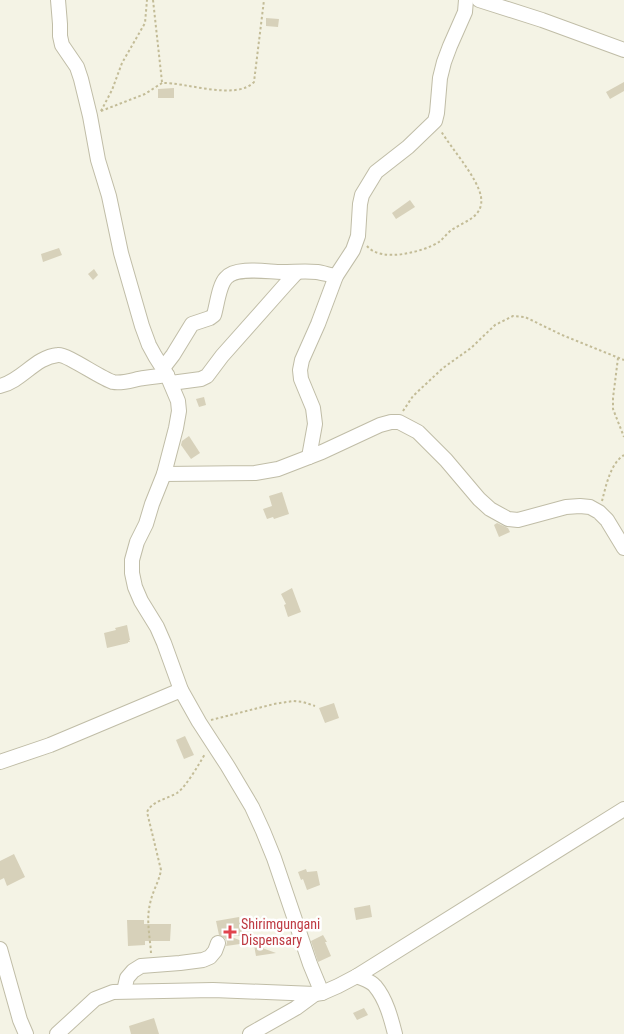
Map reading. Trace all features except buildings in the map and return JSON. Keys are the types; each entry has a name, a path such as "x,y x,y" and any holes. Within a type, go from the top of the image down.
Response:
{"street":[{"path":"58,0 62,45 77,67 95,114 98,160 109,196 121,252 133,295 149,345 167,375 178,401 179,411 164,474 146,524 136,542 132,560 135,587 157,627 180,690 227,764 263,831 310,964 318,993"},
{"path":"308,457 315,424 313,408 300,370 302,360 336,276 353,250 358,236 362,195 376,172 408,147 434,121 437,113 440,78 444,62 465,12 466,0"},
{"path":"478,0 542,20 624,50"},
{"path":"167,375 173,355 192,324 214,315 222,283 233,273 241,271 317,272 336,276"},
{"path":"0,386 9,384 37,363 50,356 60,354 115,382 167,375 201,379 208,376 222,356 297,272"},
{"path":"164,474 255,473 278,469 380,425 399,422 418,432 490,509 508,519 518,520 566,507 580,506 590,508 599,512 607,520 624,548"},
{"path":"0,762 50,745 180,690"},
{"path":"250,1034 318,993 357,976 376,965 624,809"},
{"path":"124,992 127,978 133,970 141,966 203,960 210,957 218,943"},
{"path":"0,949 10,990 26,1034"},
{"path":"374,984 376,965"},
{"path":"357,976 374,984 389,1014 396,1034"},
{"path":"57,1034 96,999 113,992 213,990 318,993"}],"path":[{"path":"95,114 112,90 122,63 145,23 147,0"},
{"path":"153,0 162,83"},
{"path":"95,114 145,94 162,83 229,91 250,86 254,82 264,0"},
{"path":"358,236 370,251 383,255 396,255 422,250 439,241 451,230 474,218 481,208 481,197 476,183 434,121"},
{"path":"399,422 404,408 413,396 443,368 471,348 495,325 513,316 524,317 562,335 624,360"},
{"path":"618,358 613,409 624,436"},
{"path":"599,512 612,469 620,457 624,455"},
{"path":"199,722 284,702 302,702 315,706"},
{"path":"152,965 148,922 149,906 161,870 146,812 150,807 182,788 212,742"}],"place":[{"name":"Shirimgungani Dispensary","path":"230,932"}]}
